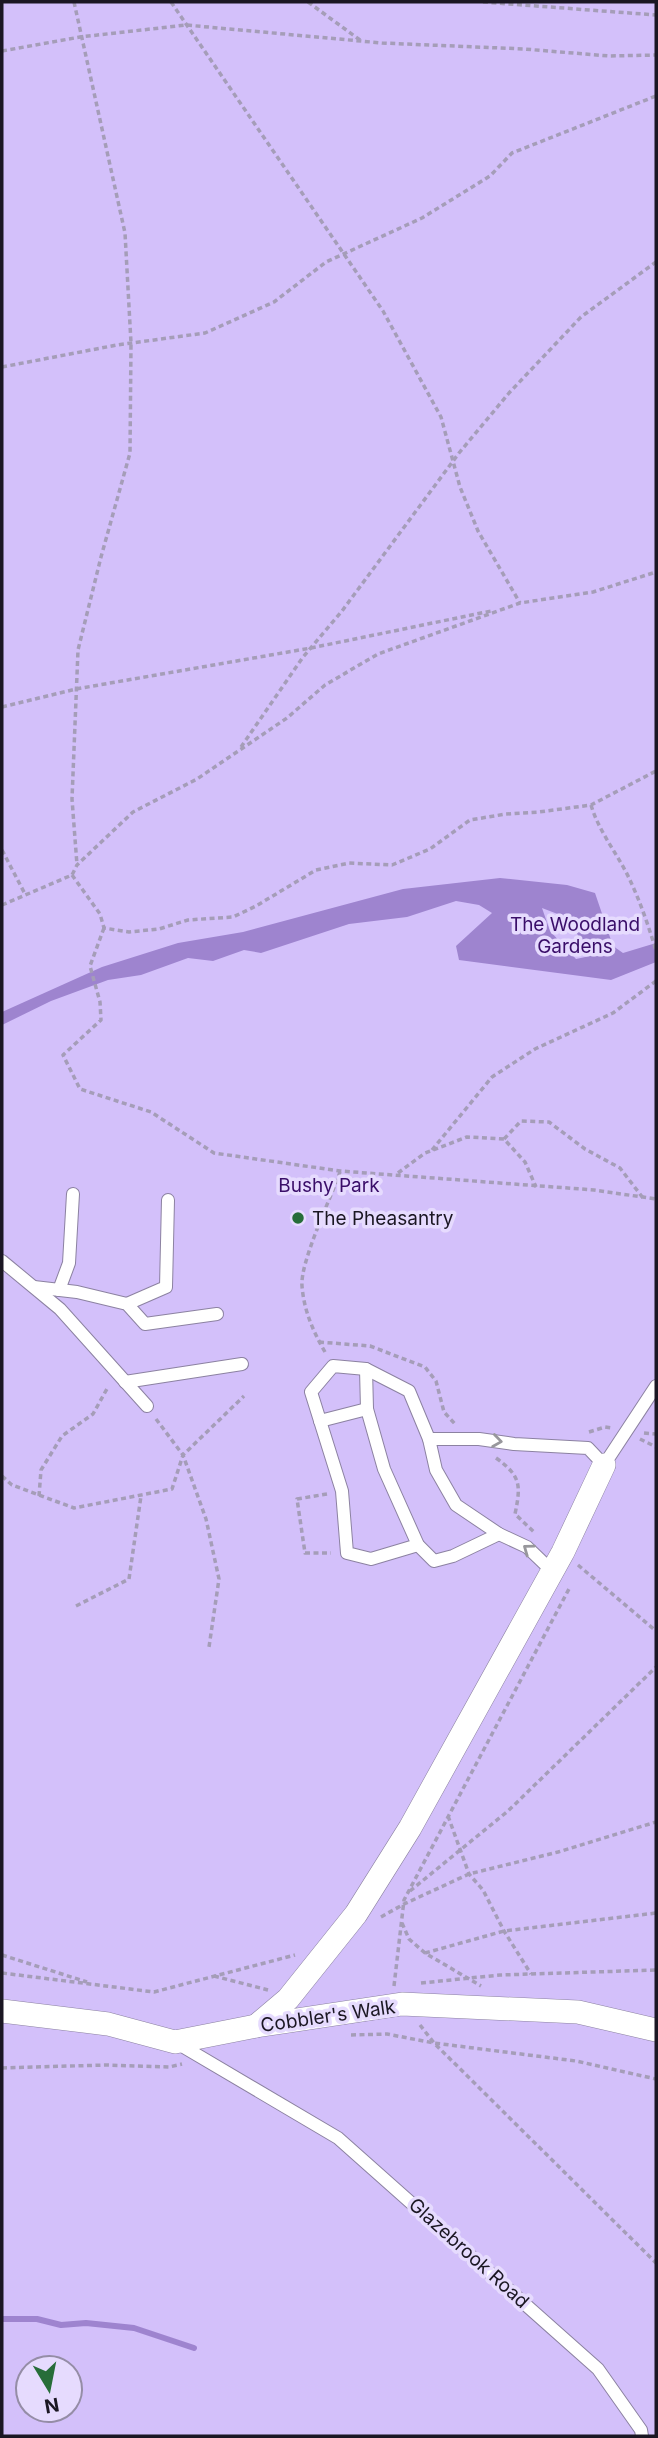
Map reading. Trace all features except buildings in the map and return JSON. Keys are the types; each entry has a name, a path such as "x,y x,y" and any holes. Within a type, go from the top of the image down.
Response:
{"street":[{"path":"256,2026 288,1999 356,1914 410,1828 557,1562 604,1465"},
{"name":"Cobbler's Walk","path":"2,2011 108,2024 175,2042 256,2026 397,2005 578,2012 656,2030"}],"lane":[{"path":"59,1290 69,1263 73,1194"},
{"path":"33,1287 127,1304 166,1287 168,1200"},
{"path":"2,1261 60,1309 147,1406"},
{"path":"127,1304 145,1324 217,1314"},
{"path":"125,1382 242,1364"},
{"path":"418,1545 372,1559 347,1553 342,1492 311,1392 333,1367 366,1369 410,1391 429,1439 436,1469 456,1505 499,1534 557,1562"},
{"path":"366,1369 367,1409 384,1469 418,1545 434,1561 453,1556 499,1534"},
{"path":"429,1439 479,1439 514,1444 589,1448 604,1465 656,1386"},
{"path":"320,1421 367,1409"},
{"name":"Glazebrook Road","path":"175,2042 338,2138 598,2369 642,2436"}],"path":[{"path":"74,2 125,233 131,343 130,453 100,557 78,650 72,799 77,865"},
{"path":"171,2 383,311 441,418 460,487 478,531 520,603"},
{"path":"308,2 361,41"},
{"path":"482,2 656,15"},
{"path":"2,51 80,37 186,25 361,41 609,56 656,55"},
{"path":"2,367 131,343 205,333 274,302 326,262 422,218 490,176 512,153 656,96"},
{"path":"239,751 312,648 453,462 509,393 581,317 656,262"},
{"path":"2,905 72,875 77,865 133,812 197,779 287,718 325,685 378,654 503,608 593,592 656,572"},
{"path":"2,707 76,689 312,648 503,608"},
{"path":"104,928 129,932 159,929 188,920 233,917 316,870 349,863 391,866 430,849 470,820 591,805 656,771"},
{"path":"591,805 596,823 631,881 656,951"},
{"path":"2,850 25,894"},
{"path":"72,875 100,914 104,928 90,966 100,1002 101,1020 63,1055 80,1089 151,1111 214,1153 340,1171 594,1190 656,1199"},
{"path":"432,1150 492,1077 535,1049 613,1013 656,981"},
{"path":"504,1139 521,1121 549,1122 585,1149 620,1168 643,1198"},
{"path":"396,1174 425,1153 467,1138 504,1139 525,1162 536,1187"},
{"path":"333,1367 309,1324 301,1283 313,1241 340,1171"},
{"path":"39,1496 41,1470 62,1436 93,1414 107,1391 113,1368"},
{"path":"2,1476 12,1485 74,1508 172,1489 183,1455 244,1396"},
{"path":"147,1406 183,1455 206,1518 219,1579 209,1647"},
{"path":"342,1492 297,1499 305,1553 347,1553"},
{"path":"76,1606 129,1579 141,1496"},
{"path":"557,1562 656,1631"},
{"path":"574,1579 408,1892 402,1921 397,2005 656,2263"},
{"path":"408,1892 508,1811 656,1667"},
{"path":"448,1815 469,1874 483,1890 504,1931 531,1974"},
{"path":"380,1917 469,1874 558,1852 656,1822"},
{"path":"425,1953 504,1931 656,1913"},
{"path":"402,1921 409,1939 425,1953 515,2009"},
{"path":"2,1973 154,1992 331,1946"},
{"path":"2,1955 96,1985"},
{"path":"397,2005 422,1982 531,1974 656,1970"},
{"path":"212,1976 273,1991 288,1999"},
{"path":"435,2043 576,2061 656,2079"}],"green space":[{"name":"Bushy Park","path":"2,2 656,2 656,2436 2,2436"}],"shaded area":[{"path":"500,878 567,885 595,893 613,946 623,953 656,943 656,962 611,980 459,960 456,946 492,913 479,905 456,901 407,917 349,924 261,953 244,950 213,961 188,958 141,975 108,980 51,1001 2,1025 2,1012 102,967 178,943 243,932 403,889","holes":["542,908 568,918 590,956 576,959 550,931"]}],"waterway":[{"path":"2,2319 37,2319 61,2325 86,2323 134,2328 194,2348"}],"place":[{"name":"The Pheasantry","path":"298,1218"}],"park label":[{"name":"The Woodland Gardens","path":"575,935"}]}
